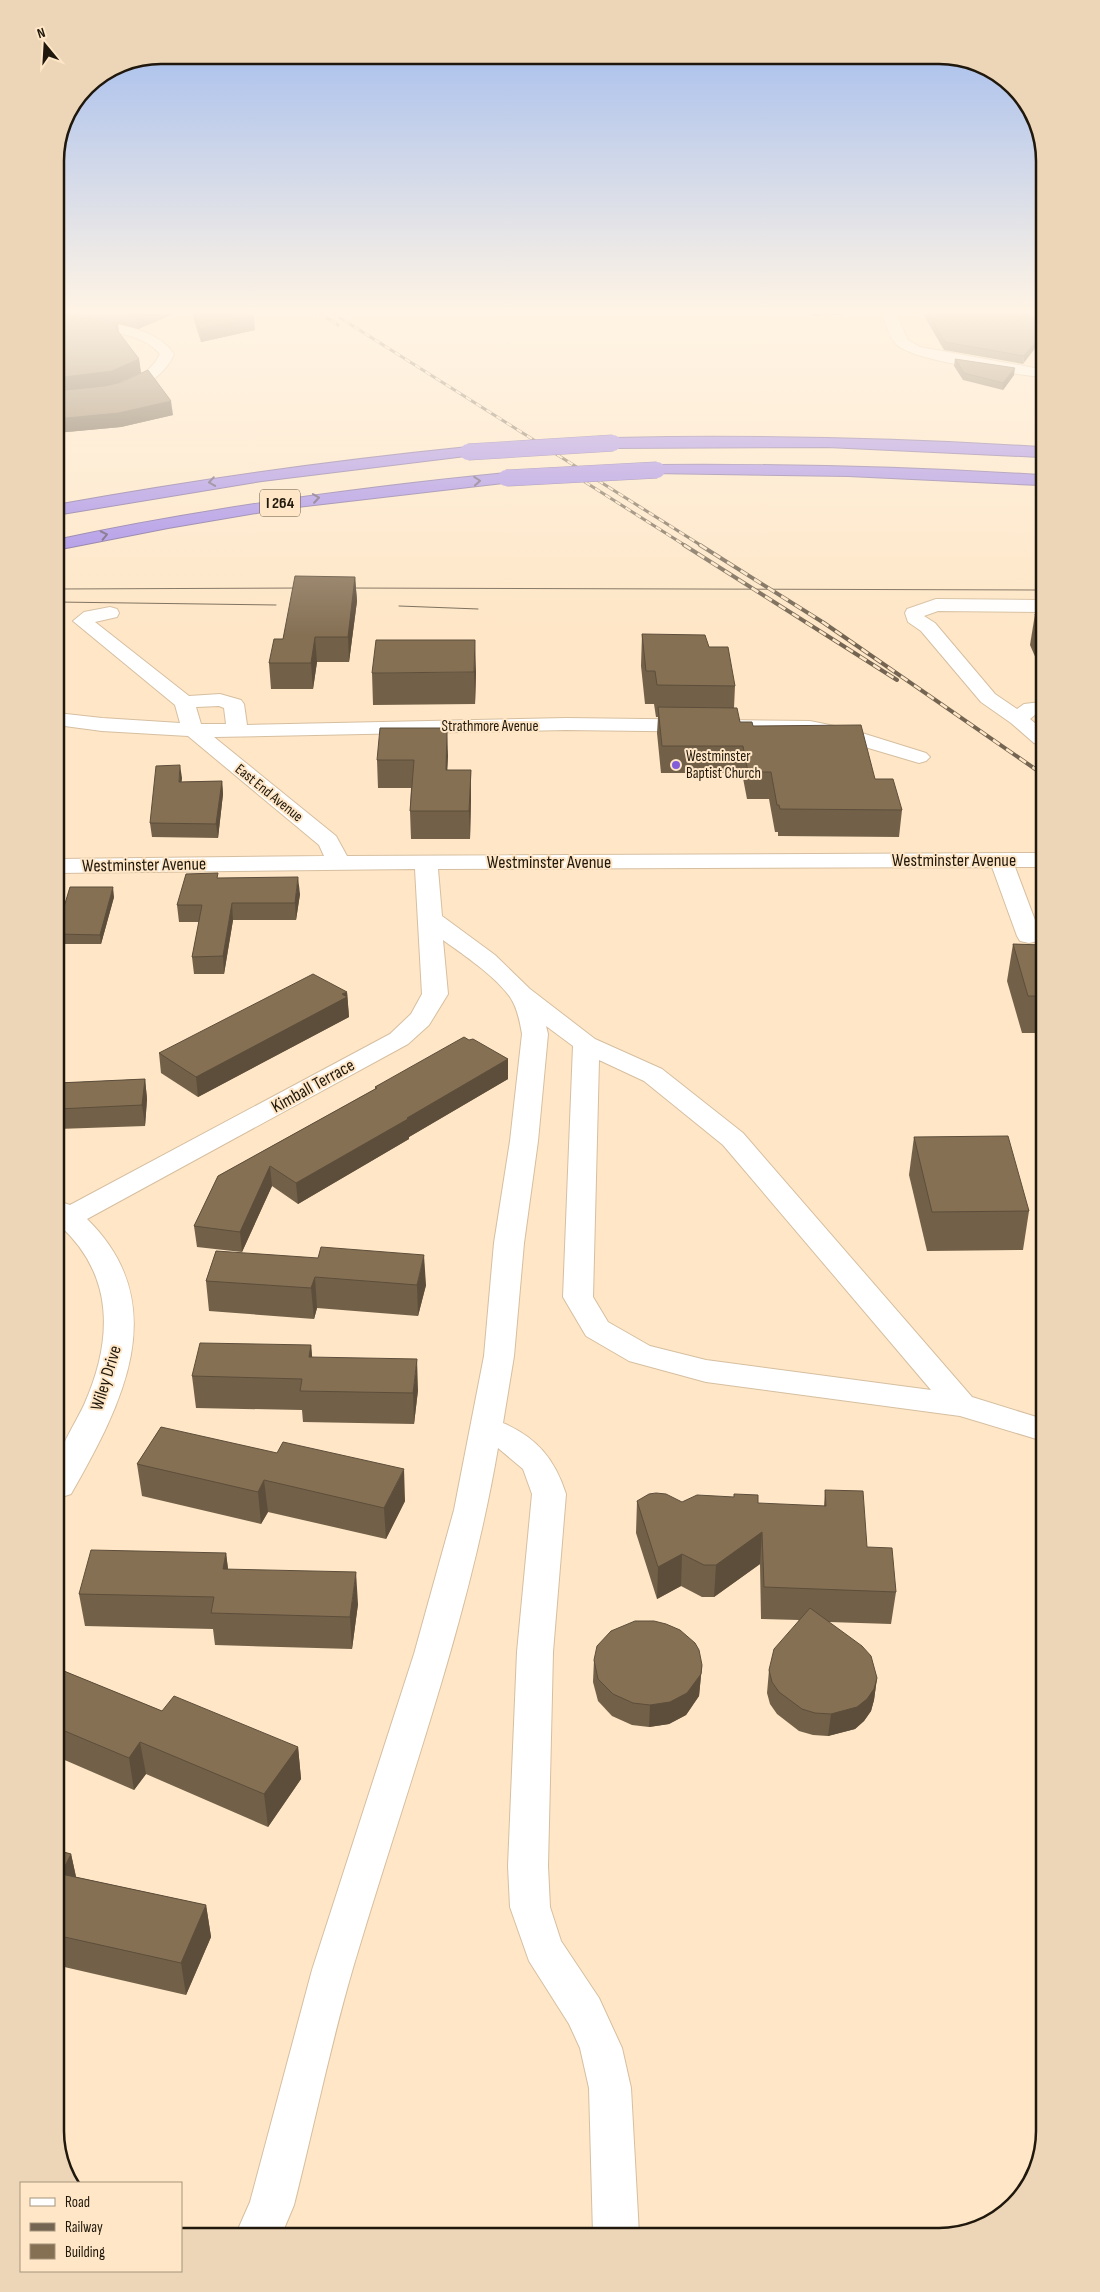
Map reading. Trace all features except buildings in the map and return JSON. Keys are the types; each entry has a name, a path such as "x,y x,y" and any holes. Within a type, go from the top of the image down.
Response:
{"highway":[{"name":"I 264","path":"64,509 253,476 468,452 614,443 799,440 913,444 1036,452"},
{"name":"I 264","path":"64,543 145,526 281,503 370,491 506,478 657,470 764,468 872,470 1036,480"}],"street":[{"path":"1036,606 936,605 914,613 915,618 928,627 988,698 1018,719 1036,735"},
{"path":"110,613 91,616 82,621 184,702 192,729"},
{"path":"184,702 220,700 234,704 237,731"},
{"path":"1018,719 1031,708 1036,708"},
{"name":"Strathmore Avenue","path":"64,720 98,725 237,731 458,726 801,726 842,733 919,758"},
{"name":"East End Avenue","path":"192,729 328,841 335,852 337,863"},
{"path":"1001,860 1030,936"},
{"name":"Westminster Avenue","path":"64,866 426,862 1036,860"},
{"name":"Kimball Terrace","path":"64,1213 399,1039 418,1024 430,1007 435,994 426,862"},
{"path":"430,919 486,960 521,994 586,1044 652,1075 733,1140 961,1405"},
{"path":"262,2228 272,2205 332,1970 432,1654 471,1510 498,1356 509,1243 524,1141 535,1034 532,1018 521,994"},
{"path":"586,1044 578,1297 596,1329 640,1354 706,1371 961,1405 1036,1428"},
{"name":"Wiley Drive","path":"64,1215 96,1246 112,1277 120,1318 118,1351 99,1409 64,1476"},
{"path":"486,1428 507,1437 528,1452 545,1476 549,1494 535,1652 528,1866 530,1907 543,1948 584,2011 600,2048 610,2088 616,2228"}],"tram line":[{"path":"64,589 306,588"},
{"path":"341,588 1036,590"},
{"path":"64,602 276,605"},
{"path":"399,606 478,609"}],"railway":[{"path":"504,421 702,546"},
{"path":"585,482 686,546"},
{"path":"684,545 897,680"},
{"path":"700,545 824,623 1036,770"}],"place":[{"name":"Westminster Baptist Church","path":"676,765"}]}
